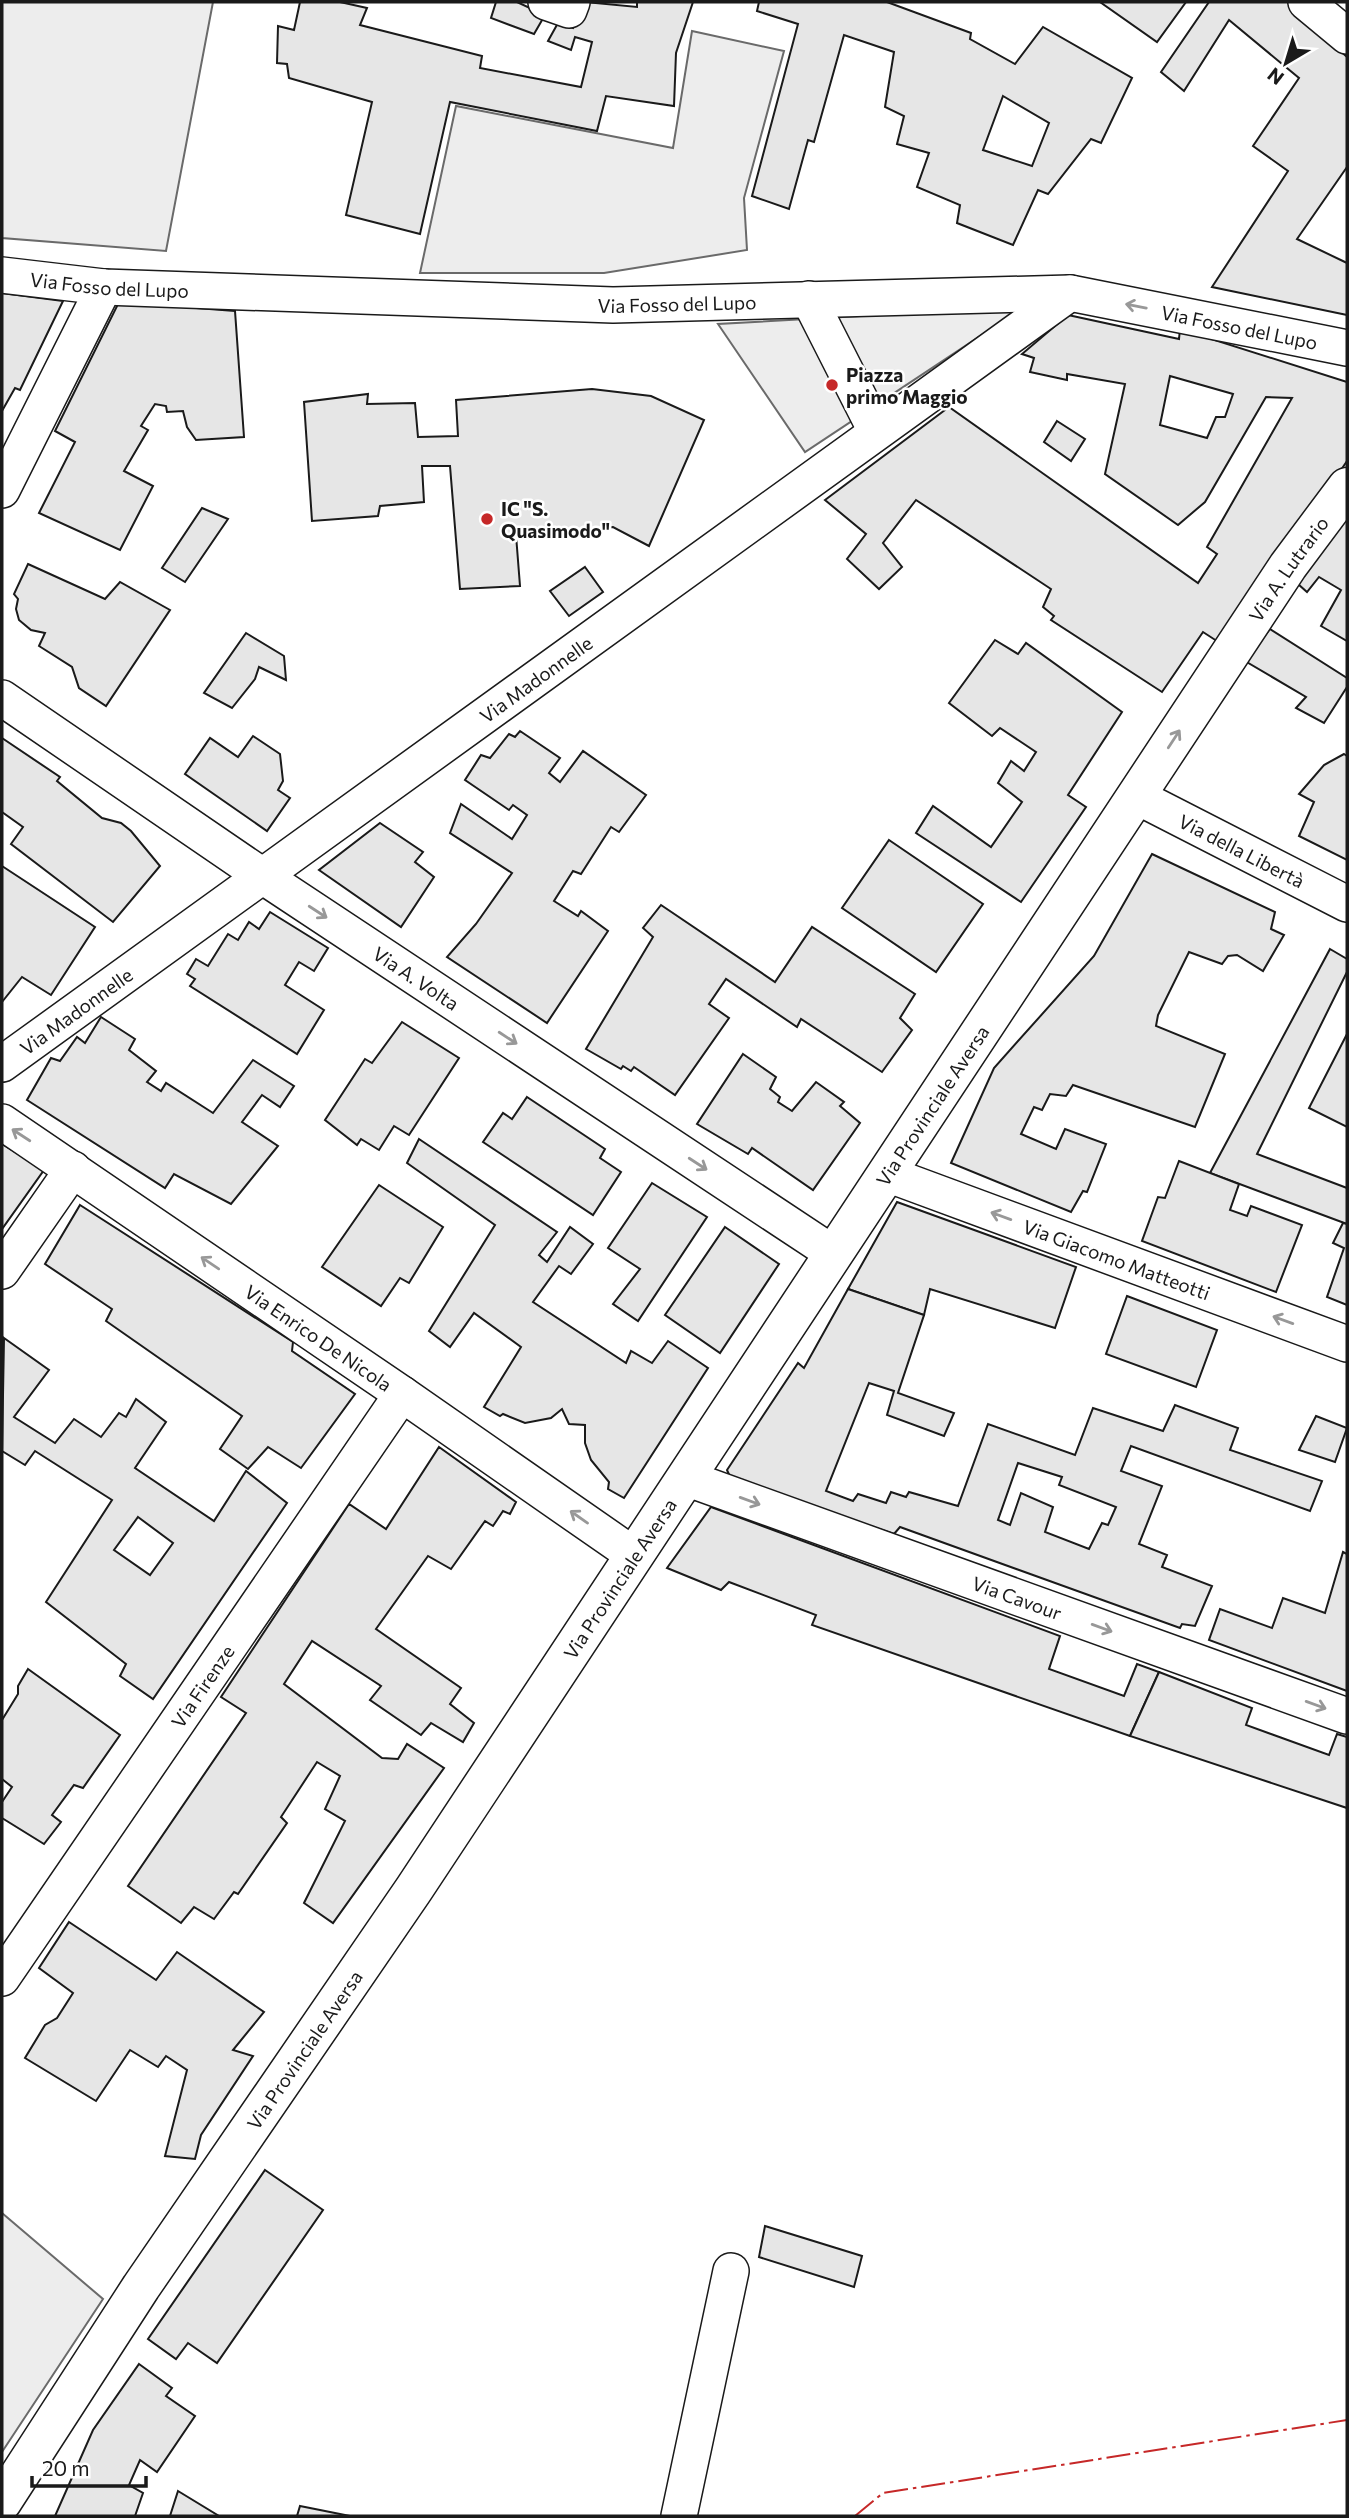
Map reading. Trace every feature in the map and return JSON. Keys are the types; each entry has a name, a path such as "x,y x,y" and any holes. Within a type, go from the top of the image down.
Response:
{"street":[{"path":"546,2 569,10 572,2"},
{"path":"1306,2 1347,36"},
{"name":"Via Fosso del Lupo","path":"2,275 104,287 613,305 1069,293 1347,348"},
{"path":"2,490 104,287"},
{"name":"Via Madonnelle","path":"2,1064 1069,293"},
{"path":"809,299 876,431"},
{"name":"Via A. Lutrario","path":"1232,651 1288,566 1347,487"},
{"name":"Via Provinciale Aversa","path":"2,2502 142,2287 414,1889 1232,651"},
{"name":"Via A. Volta","path":"2,698 261,875 834,1254"},
{"name":"Via della Libertà","path":"1136,796 1347,904"},
{"name":"Via Enrico De Nicola","path":"2,1122 635,1556"},
{"path":"2,1272 73,1169"},
{"name":"Via Giacomo Matteotti","path":"887,1174 1347,1344"},
{"name":"Via Firenze","path":"2,1978 402,1394"},
{"name":"Via Cavour","path":"686,1478 1347,1716"},
{"path":"679,2516 731,2271"}],"shaded area":[{"path":"2,2 213,2 166,251 2,238"},
{"path":"692,31 784,51 744,198 747,250 604,273 420,273 456,106 673,148"},
{"name":"Piazza primo Maggio","path":"1024,307 805,452 718,324"},
{"path":"2,2213 103,2299 2,2452"}],"building":[{"path":"300,2 340,2 367,8 360,25 482,56 480,68 581,87 592,42 575,37 571,50 548,41 558,23 573,28 585,2 637,7 637,2 693,2 676,53 674,106 606,96 597,131 450,102 420,234 346,215 372,102 289,78 287,64 277,63 278,26 294,30"},
{"path":"496,2 517,2 545,15 534,34 491,18"},
{"path":"759,2 887,2 971,33 970,39 1015,64 1043,27 1132,78 1101,143 1091,139 1048,194 1038,190 1013,245 957,223 960,205 917,187 929,153 897,144 904,116 885,107 894,52 844,35 814,142 808,140 789,209 752,196 798,24 757,11","holes":["1003,96 1049,123 1032,166 983,150"]},
{"path":"1100,2 1186,2 1157,42"},
{"path":"1209,2 1288,2 1347,57 1347,167 1297,239 1347,263 1347,315 1212,287 1288,171 1253,146 1299,78 1229,20 1184,91 1161,72"},
{"path":"2,293 63,301 20,390 15,388 2,411"},
{"path":"119,302 235,311 244,437 196,440 187,427 183,411 167,412 166,406 155,404 141,426 148,430 124,471 153,486 120,550 39,513 75,442 55,431"},
{"path":"1068,315 1179,339 1180,329 1347,382 1347,461 1223,645 1203,632 1162,692 1051,620 1054,616 1043,607 1051,589 916,500 883,543 902,567 879,589 847,559 866,534 825,500 949,407 1198,583 1217,554 1207,547 1292,398 1266,397 1205,502 1178,525 1105,474 1125,384 1067,374 1067,380 1030,372 1034,358 1022,354","holes":["1170,376 1233,394 1225,417 1216,417 1207,438 1160,425"]},
{"path":"592,389 651,396 704,420 649,546 613,527 516,535 520,586 460,589 450,466 422,466 424,502 380,506 378,516 312,521 304,402 368,394 367,404 415,403 418,437 458,436 456,400"},
{"path":"1057,421 1085,439 1071,461 1044,442"},
{"path":"202,508 228,519 185,582 162,568"},
{"path":"1347,509 1347,641 1321,626 1341,590 1319,577 1307,592 1298,584"},
{"path":"28,564 105,599 120,582 170,610 106,706 79,688 72,667 39,646 45,633 31,630 19,620 16,609 18,599 14,594"},
{"path":"585,567 603,592 569,616 550,591"},
{"path":"1270,629 1347,678 1347,687 1324,723 1296,708 1306,697 1245,661"},
{"path":"246,633 284,656 286,680 259,667 255,679 232,708 204,693"},
{"path":"995,640 1018,654 1026,643 1122,712 1068,795 1086,807 1021,902 916,833 933,806 991,847 1022,802 998,783 1011,761 1024,771 1036,752 1000,728 992,736 949,703"},
{"path":"520,731 560,758 549,773 560,782 583,751 646,795 619,832 611,827 581,874 573,871 554,901 578,916 581,911 608,931 547,1023 447,957 476,924 512,873 450,833 461,804 512,839 527,815 513,805 509,810 465,780 481,755 490,758 509,734 515,737"},
{"path":"253,736 280,754 283,781 278,790 290,798 267,831 185,774 210,738 238,757"},
{"path":"2,738 60,777 57,781 102,818 121,823 131,831 160,866 113,922 11,844 23,827 2,812"},
{"path":"1344,754 1347,756 1347,860 1299,836 1314,802 1299,794 1324,765"},
{"path":"380,823 423,852 415,862 434,877 401,927 319,870"},
{"path":"889,840 983,904 936,972 842,908"},
{"path":"1152,854 1275,912 1271,929 1284,935 1263,971 1237,955 1228,956 1222,964 1189,952 1158,1015 1156,1026 1225,1054 1195,1127 1073,1085 1066,1096 1050,1094 1042,1110 1034,1107 1021,1134 1056,1149 1065,1129 1106,1144 1087,1192 1083,1191 1071,1212 951,1163 994,1068 1094,956"},
{"path":"2,866 95,927 51,995 22,977 2,1002"},
{"path":"661,905 775,982 812,927 915,994 900,1018 912,1030 882,1072 801,1019 797,1027 726,979 709,1004 729,1018 675,1095 634,1067 631,1071 623,1066 621,1069 586,1049 653,937 643,928"},
{"path":"270,912 328,948 314,971 299,962 285,985 324,1010 297,1054 190,986 195,979 187,974 196,959 208,966 228,934 238,940 249,922 259,929"},
{"path":"1330,949 1347,959 1347,972 1257,1154 1347,1188 1347,1224 1210,1173"},
{"path":"101,1017 135,1039 129,1050 156,1071 147,1082 161,1091 166,1083 213,1113 253,1060 294,1086 280,1107 262,1095 242,1122 278,1146 231,1204 174,1174 165,1188 27,1100 51,1058 60,1061 77,1037 85,1043"},
{"path":"402,1022 459,1058 409,1135 394,1126 379,1150 361,1139 357,1145 325,1120 365,1059 372,1063"},
{"path":"1347,1034 1347,1127 1309,1108"},
{"path":"743,1054 776,1077 770,1089 780,1097 778,1102 792,1111 816,1082 844,1102 840,1106 860,1123 813,1190 752,1148 748,1154 697,1124"},
{"path":"527,1097 605,1149 600,1158 621,1172 593,1215 483,1142 503,1113 512,1119"},
{"path":"419,1139 557,1232 539,1255 547,1262 570,1227 593,1244 571,1274 559,1266 533,1302 626,1363 631,1351 652,1363 668,1341 708,1368 624,1498 608,1489 609,1482 591,1460 585,1443 585,1425 569,1424 562,1409 551,1418 525,1423 503,1414 500,1416 484,1407 521,1347 474,1313 450,1347 429,1331 495,1225 407,1163"},
{"path":"2,1144 44,1170 2,1229"},
{"path":"1179,1161 1239,1184 1230,1210 1247,1216 1251,1206 1302,1225 1276,1292 1142,1241 1158,1197 1165,1198"},
{"path":"652,1183 707,1217 638,1321 613,1304 640,1269 608,1248"},
{"path":"379,1185 443,1227 409,1283 400,1278 381,1306 322,1267"},
{"path":"897,1202 1076,1267 1055,1328 930,1289 924,1315 848,1289"},
{"path":"80,1205 293,1342 292,1351 355,1394 301,1468 268,1447 248,1469 220,1449 242,1416 106,1321 112,1309 45,1264"},
{"path":"1343,1223 1347,1224 1347,1305 1327,1297 1344,1248 1333,1243"},
{"path":"725,1227 779,1264 720,1353 665,1315"},
{"path":"848,1289 924,1315 898,1393 954,1413 944,1436 887,1415 894,1391 869,1383 826,1491 853,1501 858,1494 886,1503 891,1492 906,1497 909,1492 958,1506 988,1424 1075,1455 1093,1408 1163,1431 1175,1405 1238,1428 1230,1450 1322,1481 1310,1511 1131,1446 1121,1471 1162,1486 1139,1544 1167,1555 1162,1567 1212,1586 1195,1626 1182,1624 1180,1628 900,1527 894,1534 731,1479 727,1470 798,1363 804,1368","holes":["1018,1463 1062,1477 1059,1485 1116,1507 1108,1525 1102,1523 1089,1549 1045,1532 1053,1507 1021,1493 1010,1525 998,1520"]},
{"path":"1127,1296 1217,1330 1196,1387 1106,1354"},
{"path":"4,1338 49,1370 14,1417 55,1443 74,1419 101,1437 119,1413 126,1417 136,1399 166,1422 135,1468 214,1521 246,1471 287,1503 153,1699 120,1676 126,1664 46,1602 112,1500 35,1451 25,1465 2,1451","holes":["138,1517 173,1543 150,1575 114,1550"]},
{"path":"1316,1416 1347,1428 1335,1462 1299,1450"},
{"path":"439,1447 516,1502 510,1514 503,1511 493,1526 485,1521 451,1569 428,1556 376,1629 461,1688 450,1704 474,1723 463,1742 431,1723 421,1735 370,1700 381,1686 312,1641 284,1684 382,1758 398,1759 407,1744 444,1768 333,1923 304,1903 345,1821 325,1809 340,1776 317,1762 281,1817 287,1823 238,1894 234,1892 214,1919 194,1907 181,1923 128,1886 246,1713 221,1697 349,1504 386,1529"},
{"path":"711,1507 1060,1636 1049,1669 1124,1696 1137,1664 1159,1672 1130,1736 812,1625 816,1615 729,1582 721,1590 667,1568"},
{"path":"1343,1552 1347,1554 1347,1691 1209,1640 1220,1609 1272,1628 1283,1598 1325,1613"},
{"path":"28,1669 120,1735 83,1788 74,1785 52,1815 61,1822 44,1844 2,1818 2,1802 12,1787 2,1779 2,1720 18,1694 18,1686"},
{"path":"1159,1672 1252,1708 1246,1725 1329,1755 1337,1734 1347,1737 1347,1808 1130,1736"},
{"path":"69,1922 156,1980 177,1952 264,2012 233,2050 253,2056 201,2135 195,2159 165,2156 187,2070 166,2056 158,2067 130,2050 96,2101 25,2058 45,2025 57,2018 73,1993 39,1968"},
{"path":"265,2170 323,2210 217,2363 188,2343 176,2359 148,2339"},
{"path":"765,2226 862,2256 854,2287 759,2257"},
{"path":"139,2364 172,2388 166,2396 195,2416 157,2472 140,2460 129,2485 143,2493 135,2516 55,2516 93,2430"},
{"path":"178,2491 219,2516 170,2516"},
{"path":"300,2506 350,2516 297,2516"}],"power":[{"path":"855,2516 883,2493 1347,2420"}],"place":[{"name":"Piazza primo Maggio","path":"832,385"},
{"name":"IC \"S. Quasimodo\"","path":"487,519"}]}
